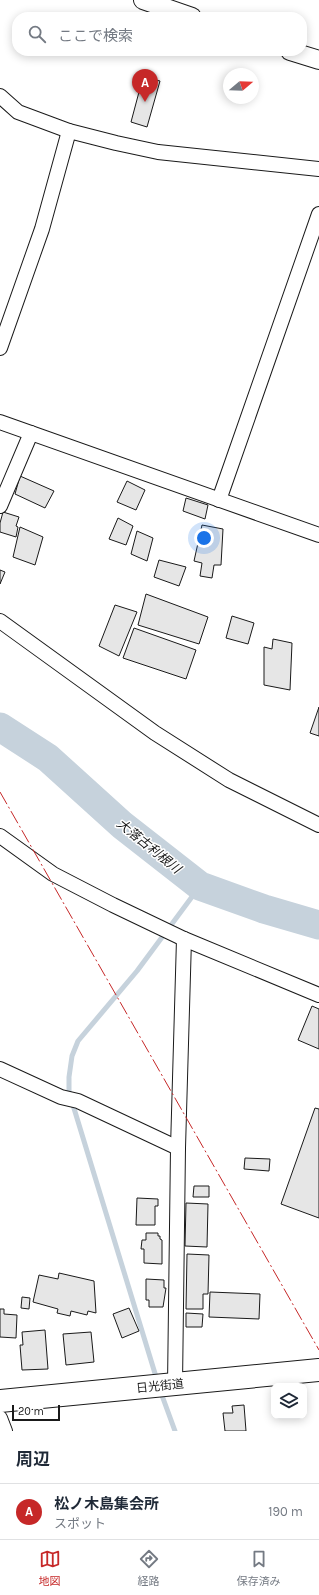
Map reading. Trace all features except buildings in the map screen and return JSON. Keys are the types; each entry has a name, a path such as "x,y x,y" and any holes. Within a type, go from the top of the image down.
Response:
{"highway":[{"name":"日光街道","path":"0,1401 175,1385 318,1366"}],"street":[{"path":"143,0 178,12"},
{"path":"306,56 319,60"},
{"path":"0,96 18,112 69,131 116,143 158,152 319,169"},
{"path":"0,348 42,229 69,131"},
{"path":"219,500 319,214"},
{"path":"0,422 319,535"},
{"path":"0,506 31,433"},
{"path":"0,621 155,733 229,780 319,824"},
{"path":"0,836 53,874 113,905 184,939 319,995"},
{"path":"175,1385 178,1148 184,939"},
{"path":"0,1069 61,1097 78,1101 178,1148"},
{"path":"0,1418 5,1431"}],"waterway":[{"name":"大落古利根川","path":"0,727 48,758 122,825 200,886 264,909 319,925"},
{"path":"157,1380 69,1092 69,1077 72,1056 78,1041 137,971 200,886"},
{"path":"160,1390 175,1431"}],"power":[{"path":"0,792 319,1350"}],"place":[{"name":"松ノ木島集会所","path":"145,102"}]}
